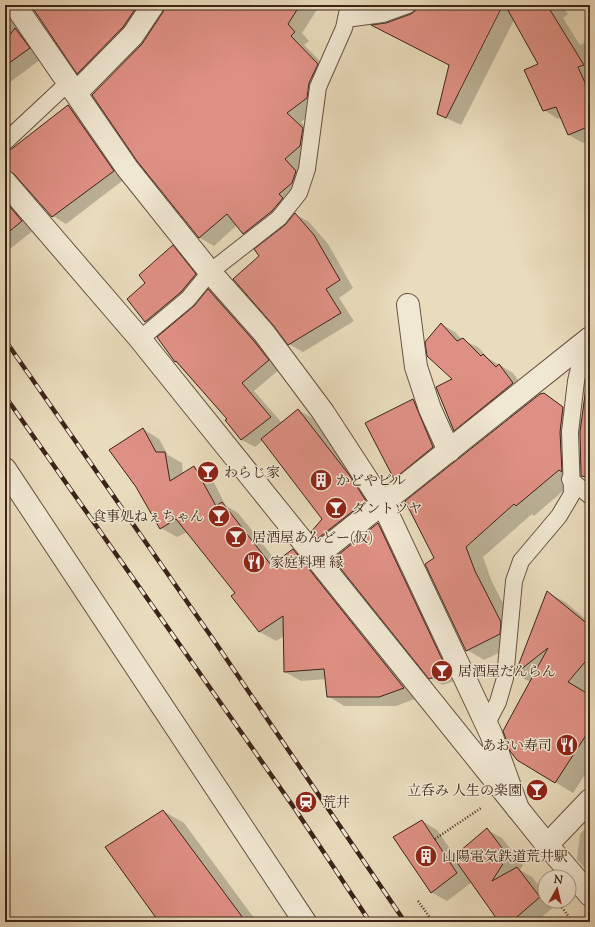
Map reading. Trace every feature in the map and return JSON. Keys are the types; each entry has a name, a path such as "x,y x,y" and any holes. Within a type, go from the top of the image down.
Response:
{"street":[{"path":"15,5 127,168 210,272 264,333 319,406 383,504 486,724 518,809"},
{"path":"72,88 133,34 153,5"},
{"path":"5,182 140,339 518,809 590,895"},
{"path":"408,305 416,367 430,409 450,451"},
{"path":"315,557 450,451 587,340"},
{"path":"5,469 305,922"},
{"path":"547,844 590,800"}],"lane":[{"path":"140,339 188,299 210,272 279,218 299,192 307,169 318,87 344,28 348,12 383,14 408,5"},
{"path":"5,142 72,88"},
{"path":"486,724 498,702 505,678 514,581 521,561 559,516 572,494 570,479 570,432 576,381 587,340"},
{"path":"570,479 590,496"}],"path":[{"path":"435,839 483,806"},
{"path":"418,901 433,922"},
{"path":"563,909 573,922"}],"building":[{"path":"33,5 138,5 123,27 77,74 32,7"},
{"path":"165,5 300,5 288,24 295,32 291,36 318,64 309,83 307,98 287,113 303,128 300,146 285,159 296,171 292,183 279,194 283,198 272,211 243,234 227,214 199,238 137,161 92,95 142,44 163,12"},
{"path":"417,5 503,5 446,118 437,114 449,65 371,25 386,23 411,14 415,11"},
{"path":"505,5 547,5 584,65 578,67 590,94 590,126 568,135 556,107 543,111 524,70 538,64"},
{"path":"15,28 30,48 5,66 5,41"},
{"path":"68,105 114,171 52,217 14,174 5,170 5,154"},
{"path":"5,201 22,221 5,235"},
{"path":"295,213 314,235 340,280 326,289 341,313 288,345 273,325 233,279 259,256 254,249 285,225"},
{"path":"173,245 196,274 181,292 145,322 127,299 145,283 139,275"},
{"path":"208,289 269,360 242,383 271,417 241,440 225,420 227,419 176,361 175,362 157,337 194,306"},
{"path":"441,323 457,341 463,338 481,356 483,354 496,367 499,364 513,383 454,431 436,387 452,379 427,356 425,342"},
{"path":"588,372 590,372 590,458 587,477 581,476 580,432"},
{"path":"544,393 563,407 560,432 562,472 559,470 516,506 514,504 466,547 475,571 501,622 500,634 466,651 425,564 434,558 405,501 540,394"},
{"path":"413,399 433,447 394,479 365,423"},
{"name":"かどやビル","path":"298,409 350,476 366,501 317,539 311,532 322,519 261,439"},
{"path":"143,428 156,452 165,452 170,481 194,466 216,506 222,502 271,565 293,549 404,688 379,697 327,697 324,669 284,672 283,616 259,632 231,596 235,593 176,519 160,529 136,487 109,450"},
{"path":"378,523 448,672 429,679 333,559"},
{"path":"547,591 590,626 590,656 568,682 590,695 590,729 555,783 517,760 510,751 503,731 548,648 515,674"},
{"path":"163,810 246,922 159,922 105,847"},
{"name":"山陽電気鉄道荒井駅","path":"422,820 457,873 431,893 393,837"},
{"path":"487,828 508,856 492,881 517,867 537,893 537,900 511,922 499,922 453,857"}],"railway":[{"path":"5,340 215,642 405,922"},
{"path":"5,396 295,809 370,922"}],"place":[{"name":"わらじ家","path":"208,472"},
{"name":"かどやビル","path":"321,480"},
{"name":"ダントツヤ","path":"336,508"},
{"name":"食事処ねぇちゃん","path":"219,516"},
{"name":"居酒屋あんどー(仮)","path":"236,537"},
{"name":"家庭料理 縁","path":"254,562"},
{"name":"居酒屋だんらん","path":"442,671"},
{"name":"あおい寿司","path":"567,745"},
{"name":"立呑み 人生の楽園","path":"537,790"},
{"name":"荒井","path":"306,802"},
{"name":"山陽電気鉄道荒井駅","path":"426,856"}]}
